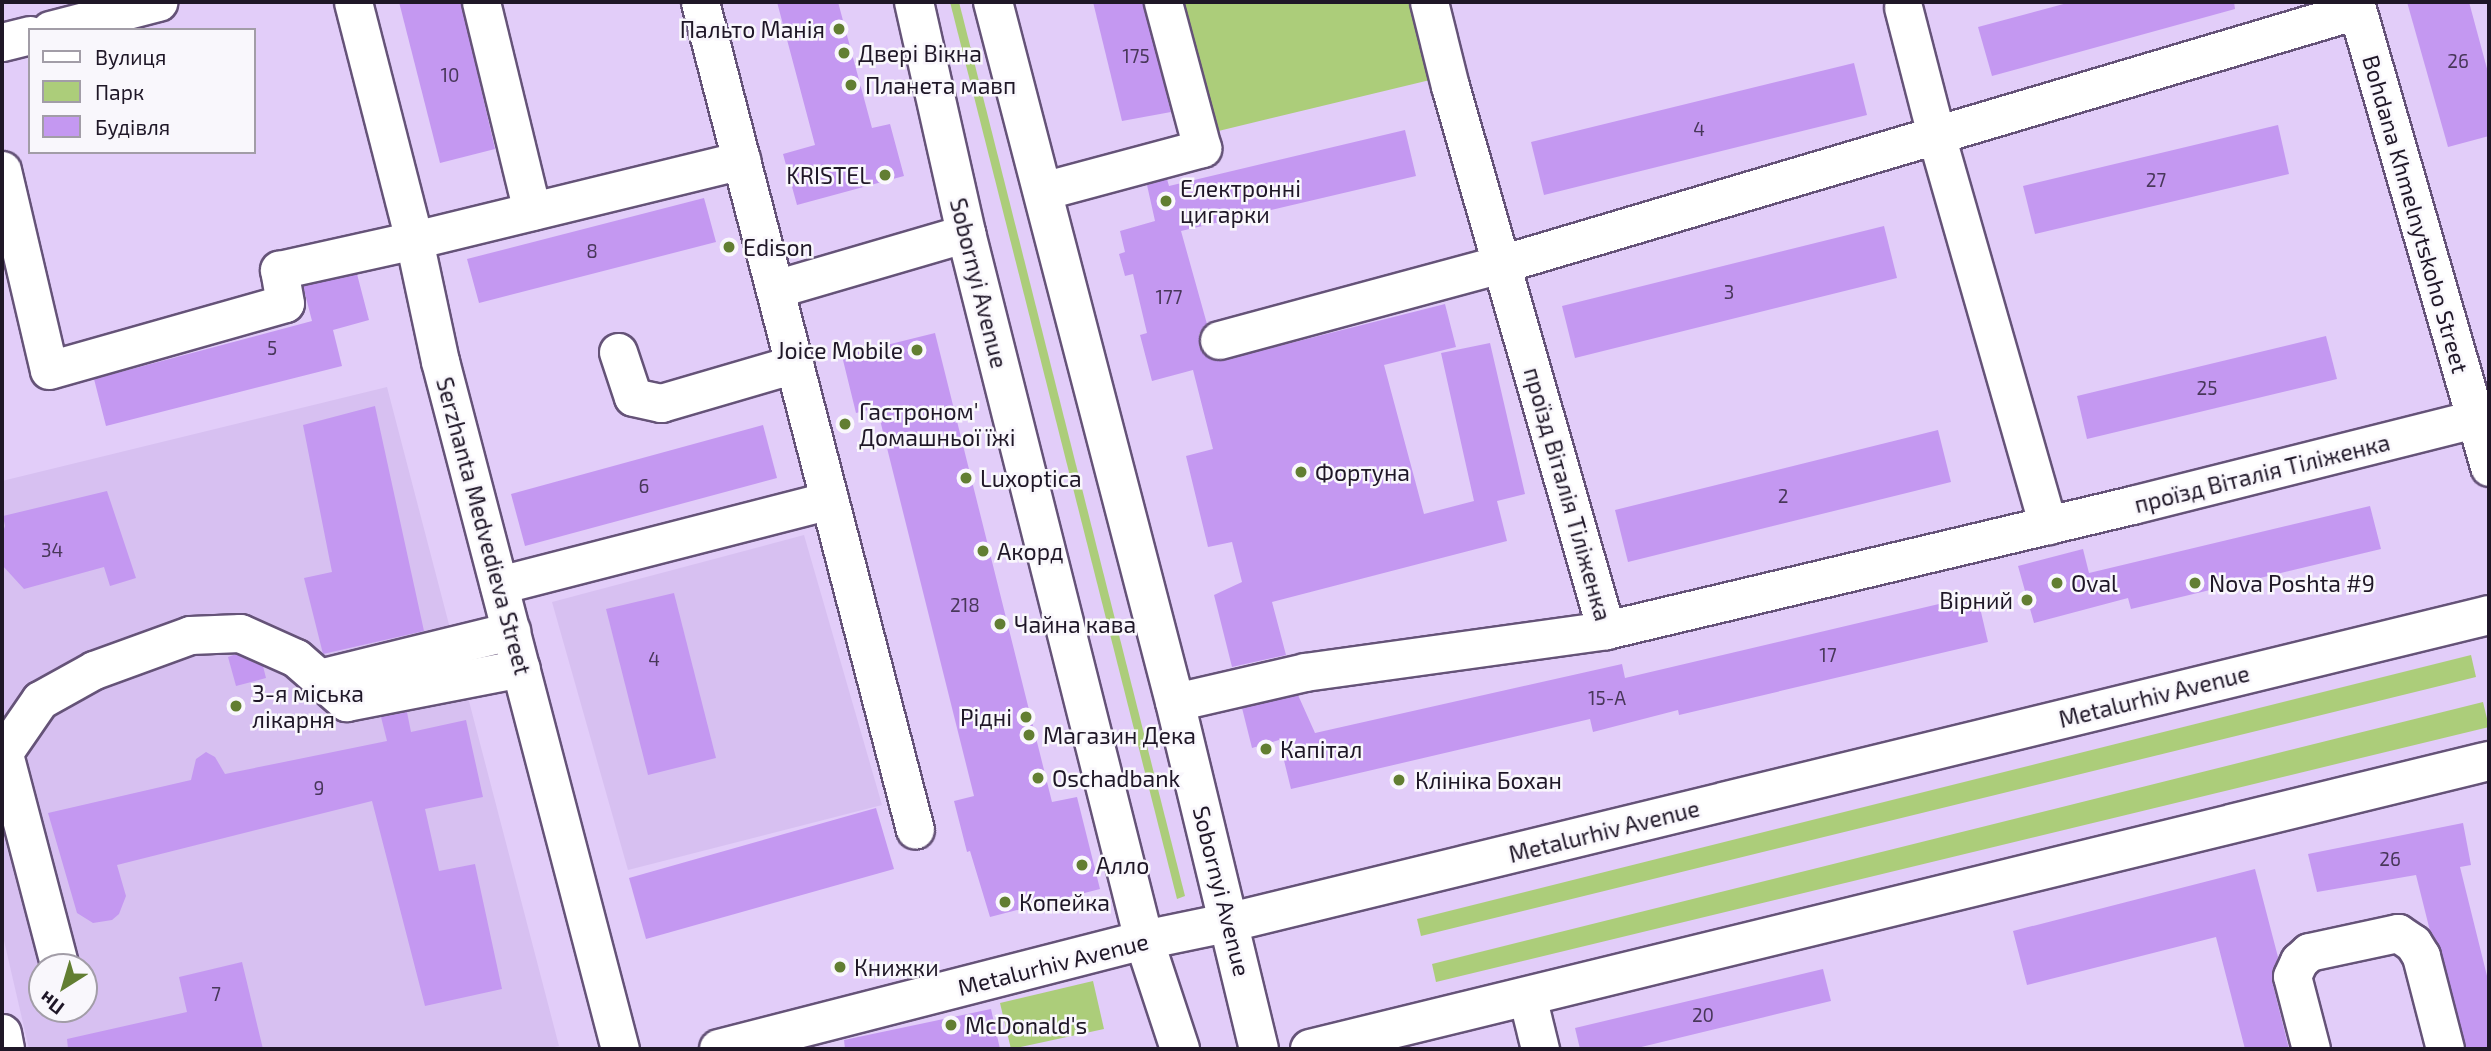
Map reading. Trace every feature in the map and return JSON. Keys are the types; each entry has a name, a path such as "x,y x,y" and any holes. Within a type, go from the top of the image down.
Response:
{"main road":[{"name":"Sobornyi Avenue","path":"914,2 966,233 1144,940 1180,1049"},
{"name":"Sobornyi Avenue","path":"993,2 1231,922 1259,1049"},
{"name":"Metalurhiv Avenue","path":"719,1049 1144,940 1231,922 2489,615"},
{"path":"1310,1049 2489,761"}],"street":[{"path":"58,28 158,2"},
{"name":"Serzhanta Medvedieva Street","path":"353,2 414,240 440,361 620,1049"},
{"path":"481,2 532,211"},
{"path":"699,2 915,830"},
{"path":"1042,191 1202,148 1163,2"},
{"name":"проїзд Віталія Тіліженка","path":"1429,2 1606,630 2048,525 2475,419"},
{"path":"1219,340 1501,264 1936,135 2356,6"},
{"name":"Bohdana Khmelnytskoho Street","path":"2356,6 2489,467"},
{"path":"1903,7 1936,135 2048,525"},
{"path":"2,42 28,36"},
{"path":"2,170 49,370 285,303 278,270 414,240 741,160"},
{"path":"775,289 966,233"},
{"path":"618,352 633,397 661,403 794,364"},
{"path":"499,585 830,500"},
{"path":"1175,702 1305,672 1606,630"},
{"path":"319,678 511,631"},
{"path":"56,953 3,755 40,700 94,670 190,635 240,634 296,659 346,702 521,668"},
{"path":"2311,1049 2292,976 2299,961 2309,952 2398,933 2413,943 2421,956 2445,1049"},
{"path":"1527,996 1540,1049"},
{"path":"2,1033 5,1049"}],"shaded area":[{"name":"3-я міська лікарня","path":"387,387 559,1046 545,1049 29,1049 2,932 2,481"},
{"path":"804,535 882,805 628,870 552,602"}],"green space":[{"path":"950,2 959,2 1185,896 1177,899"},
{"path":"1166,2 1409,2 1430,80 1202,135"},
{"path":"2471,655 2476,677 1421,936 1417,919"},
{"path":"2483,702 2489,727 1436,982 1432,964"},
{"path":"1093,981 1104,1029 1011,1049 1000,1003"}],"building":[{"path":"399,2 461,2 495,149 440,163"},
{"path":"777,2 838,2 872,128 890,124 904,176 797,205 783,154 815,145"},
{"path":"1093,2 1143,2 1171,112 1122,121"},
{"path":"2071,2 2234,2 2235,9 1992,76 1978,27"},
{"path":"2407,2 2469,2 2489,76 2489,136 2448,147"},
{"path":"1854,63 1867,115 1544,195 1531,142"},
{"path":"2278,125 2289,174 2035,234 2023,186"},
{"path":"1405,130 1416,176 1181,231 1207,324 1199,334 1199,346 1205,355 1213,360 1224,360 1445,304 1456,347 1384,365 1424,514 1474,501 1441,353 1490,343 1525,494 1497,501 1507,541 1272,602 1286,655 1232,667 1214,595 1242,582 1232,542 1208,547 1186,456 1213,449 1193,370 1152,381 1140,335 1147,333 1133,274 1125,276 1119,254 1125,252 1120,231 1155,221 1147,185 1167,179 1169,186"},
{"path":"704,198 716,242 479,303 467,259"},
{"path":"1884,226 1897,278 1575,358 1562,306"},
{"path":"357,274 369,320 333,330 342,366 106,426 94,379 312,321 303,286"},
{"path":"935,333 1052,802 1077,797 1100,889 990,917 970,851 967,852 954,801 974,796 877,408 856,413 842,356"},
{"path":"2326,336 2337,379 2087,439 2077,396"},
{"path":"375,406 424,631 323,654 304,578 332,572 303,425"},
{"path":"763,425 777,478 525,546 511,494"},
{"path":"1938,430 1951,482 1628,562 1615,510"},
{"path":"107,491 136,578 110,586 104,567 24,589 2,565 2,535 5,526 3,516"},
{"path":"2370,506 2381,549 2131,609 2128,598 2034,623 2018,566 2083,549 2089,573"},
{"path":"674,593 716,758 648,775 606,609"},
{"path":"1977,595 1988,642 1679,715 1678,710 1593,732 1590,719 1291,789 1279,740 1252,748 1242,708 1298,695 1315,733 1622,664 1625,678"},
{"path":"236,654 263,666 266,678 236,686 228,657"},
{"path":"407,712 411,732 466,720 483,797 425,809 439,871 475,864 502,989 425,1006 372,801 117,865 126,896 119,914 112,920 93,923 77,913 48,813 191,780 196,759 206,752 215,757 225,774 387,741 381,717"},
{"path":"876,808 894,869 646,939 629,878"},
{"path":"2463,823 2471,865 2460,867 2489,984 2489,1049 2465,1049 2441,951 2430,931 2416,875 2317,892 2308,854"},
{"path":"2255,869 2278,957 2272,981 2289,1049 2245,1049 2216,937 2027,985 2013,931"},
{"path":"242,962 263,1049 68,1049 67,1039 187,1012 179,977"},
{"path":"1823,969 1831,1001 1633,1049 1580,1049 1575,1028"},
{"name":"McDonald's","path":"991,1009 1000,1049 845,1049 844,1040"}],"place":[{"name":"Пальто Манія","path":"839,29"},
{"name":"Двері Вікна","path":"844,53"},
{"name":"Планета мавп","path":"851,85"},
{"name":"KRISTEL","path":"885,175"},
{"name":"Електронні цигарки","path":"1166,201"},
{"name":"Edison","path":"729,247"},
{"name":"Joice Mobile","path":"917,350"},
{"name":"Гастроном' Домашньої їжі","path":"845,424"},
{"name":"Фортуна","path":"1301,472"},
{"name":"Luxoptica","path":"966,478"},
{"name":"Акорд","path":"983,551"},
{"name":"Oval","path":"2057,583"},
{"name":"Nova Poshta #9","path":"2195,583"},
{"name":"Вірний","path":"2027,600"},
{"name":"Чайна кава","path":"1000,624"},
{"name":"3-я міська лікарня","path":"236,706"},
{"name":"Рідні","path":"1026,717"},
{"name":"Магазин Дека","path":"1029,735"},
{"name":"Капітал","path":"1266,749"},
{"name":"Oschadbank","path":"1038,778"},
{"name":"Клініка Бохан","path":"1399,780"},
{"name":"Алло","path":"1082,865"},
{"name":"Копейка","path":"1005,902"},
{"name":"Книжки","path":"840,967"},
{"name":"McDonald's","path":"951,1025"}]}
